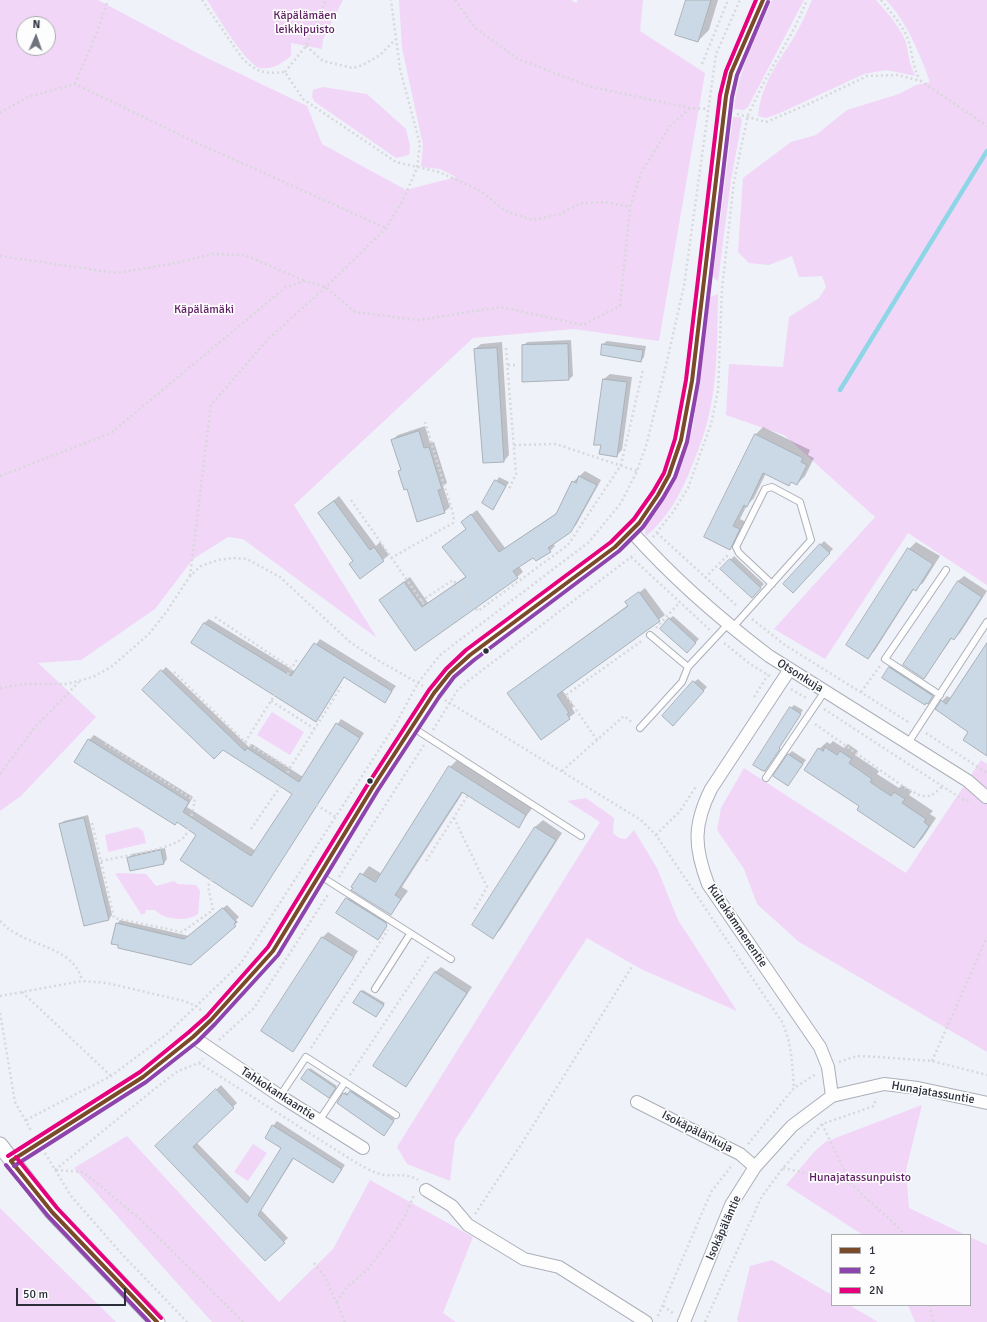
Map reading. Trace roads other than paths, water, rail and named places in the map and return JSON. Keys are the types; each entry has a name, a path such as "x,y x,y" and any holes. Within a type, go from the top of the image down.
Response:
{"street":[{"path":"11,1161 143,1077 193,1037 211,1020 273,951 412,727 434,693 450,673 470,655 632,532 652,506 666,481 679,445 692,380 724,111 732,73 763,0"},
{"name":"Otsonkuja","path":"632,532 644,546 731,625 768,656 968,781 987,797"},
{"name":"Kultakämmenentie","path":"790,669 711,789 702,807 697,828 697,846 701,867 708,884 820,1047 828,1066 832,1096"},
{"name":"Tahkokankaantie","path":"193,1037 280,1096 363,1148"},
{"name":"Hunajatassuntie","path":"832,1096 884,1084 918,1088 987,1103"},
{"name":"Isokäpäläntie","path":"684,1322 731,1205 755,1167 792,1126 832,1096"},
{"name":"Isokäpälänkuja","path":"637,1102 740,1154 755,1167"},
{"path":"0,1145 52,1212 157,1322"},
{"path":"426,1190 452,1206 468,1225 524,1259 559,1267 646,1322"}],"lane":[{"path":"640,728 682,682 688,667 731,625 746,613 772,584 811,540 800,502 772,487 765,489 736,548 739,553 772,584"},
{"path":"940,695 885,659 946,570"},
{"path":"908,743 987,622"},
{"path":"650,635 688,667"},
{"path":"766,778 825,691"},
{"path":"412,727 580,836"},
{"path":"319,875 451,959"},
{"path":"375,989 410,934"},
{"path":"280,1096 306,1057 396,1115"},
{"path":"319,1121 345,1082"}],"waterway":[{"path":"840,390 987,151"}],"park label":[{"name":"Käpälämäen leikkipuisto","path":"305,23"},
{"name":"Käpälämäki","path":"204,310"},
{"name":"Hunajatassunpuisto","path":"860,1178"}]}
